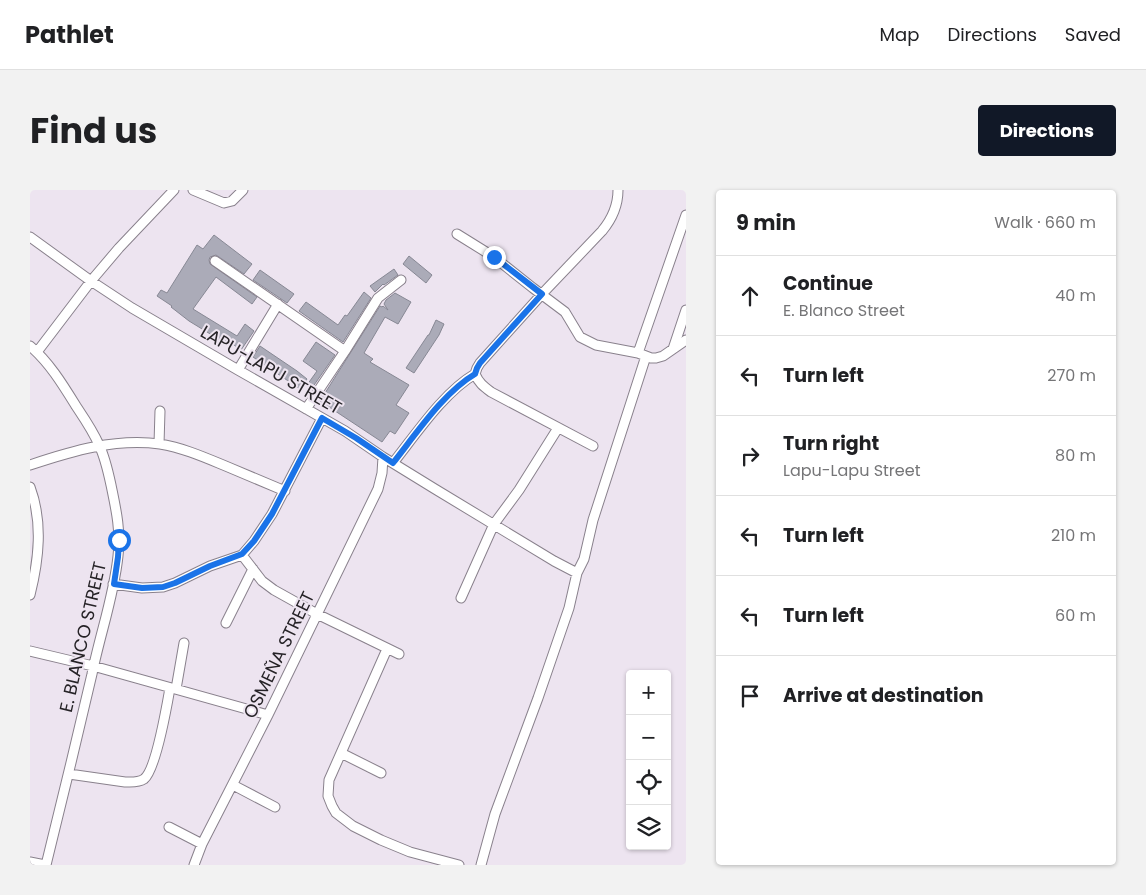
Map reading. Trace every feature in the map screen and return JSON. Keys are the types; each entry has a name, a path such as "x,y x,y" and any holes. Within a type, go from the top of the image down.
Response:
{"street":[{"path":"33,349 119,248 174,190"},
{"path":"193,190 224,203 232,201 243,190"},
{"path":"393,463 436,409 466,379 475,374 480,363 608,224 614,213 618,190"},
{"path":"481,865 495,814 569,608 576,573 584,559 593,520 642,354 686,215"},
{"path":"457,234 494,257 565,312 582,339 596,345 642,354 651,358 660,357 686,340"},
{"name":"LAPU-LAPU STREET","path":"30,237 91,281 140,313 356,438 383,457 576,573"},
{"path":"215,261 345,351"},
{"path":"306,409 378,298 401,280"},
{"path":"238,370 278,304"},
{"path":"673,349 686,310"},
{"name":"E. BLANCO STREET","path":"33,349 66,390 85,419 99,446 107,468 118,520 119,540 114,584 93,666 69,774 45,865"},
{"path":"475,374 482,386 593,446"},
{"path":"159,444 160,411"},
{"path":"114,584 142,588 163,587 242,554 263,528 322,418"},
{"path":"461,598 494,524 519,490 558,428"},
{"path":"30,465 99,446 130,443 159,444 193,452 284,491"},
{"name":"OSMEÑA STREET","path":"194,865 202,844 268,715 378,489 383,457"},
{"path":"30,487 37,513 38,539 36,570 30,594"},
{"path":"242,554 252,569 274,590 317,614 400,654"},
{"path":"226,623 252,569"},
{"path":"69,774 125,782 143,780 146,777 154,760 184,643"},
{"path":"387,649 329,780 328,796 336,813 353,826 410,852 459,865"},
{"path":"30,651 93,666 268,715"},
{"path":"341,753 381,773"},
{"path":"233,785 275,807"},
{"path":"168,827 202,844"},
{"path":"30,862 45,865"}],"building":[{"path":"214,235 252,264 244,274 216,255 210,257 210,264 257,297 252,304 216,277 193,309 237,336 245,324 254,331 241,350 227,340 225,343 189,321 157,296 161,290 167,293 197,245 203,249"},
{"path":"409,256 432,275 426,283 403,264"},
{"path":"394,269 398,275 383,284 375,292 370,286"},
{"path":"260,270 294,294 287,303 253,280"},
{"path":"364,292 371,298 343,342 299,311 306,302 338,325"},
{"path":"395,293 411,302 398,324 385,317 364,353 373,359 370,362 409,385 396,405 409,413 395,434 390,431 382,442 320,401 380,306 388,310 384,304"},
{"path":"436,320 444,324 414,373 406,368 429,335"},
{"path":"316,342 335,355 312,388 307,385 317,371 303,361"},
{"path":"260,346 307,379 300,389 253,357"}],"route":[{"path":"119,540 114,584 142,588 163,587 175,583 210,566 242,554 254,541 272,514 322,418 393,463 436,409 466,379 475,374 480,363 542,294 494,257"}]}
